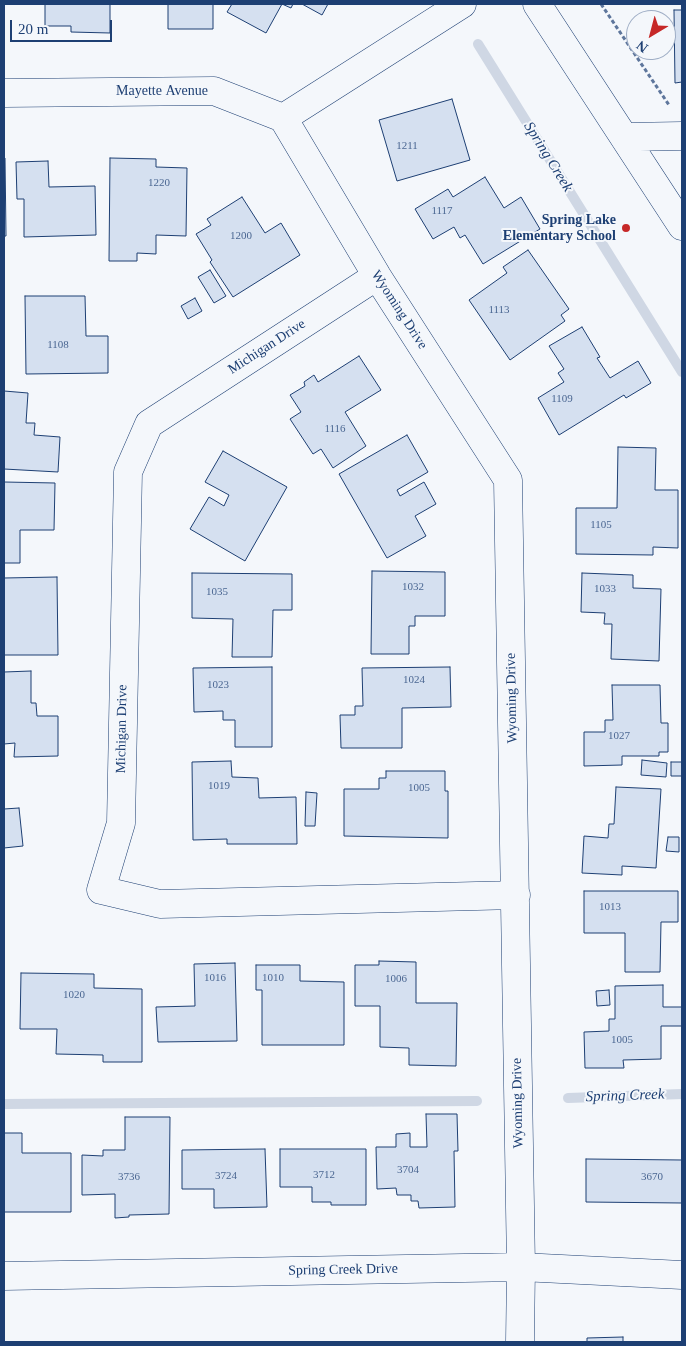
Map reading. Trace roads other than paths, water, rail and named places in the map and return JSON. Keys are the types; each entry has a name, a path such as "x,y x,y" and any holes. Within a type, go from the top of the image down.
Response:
{"street":[{"path":"283,118 462,4"},
{"path":"537,4 682,226"},
{"name":"Mayette Avenue","path":"4,93 214,91 283,118"},
{"name":"Wyoming Drive","path":"283,118 377,276 508,480 516,895 521,1267 520,1342"},
{"path":"625,137 682,136"},
{"name":"Michigan Drive","path":"377,276 149,424 138,448 128,472 120,823 101,890 160,904 516,895"},
{"name":"Spring Creek Drive","path":"4,1276 521,1267 682,1275"}],"waterway":[{"name":"Spring Creek","path":"478,44 682,372"},
{"name":"Spring Creek","path":"568,1098 682,1094"},
{"path":"4,1104 477,1101"}],"place":[{"name":"Spring Lake Elementary School","path":"626,228"}]}
